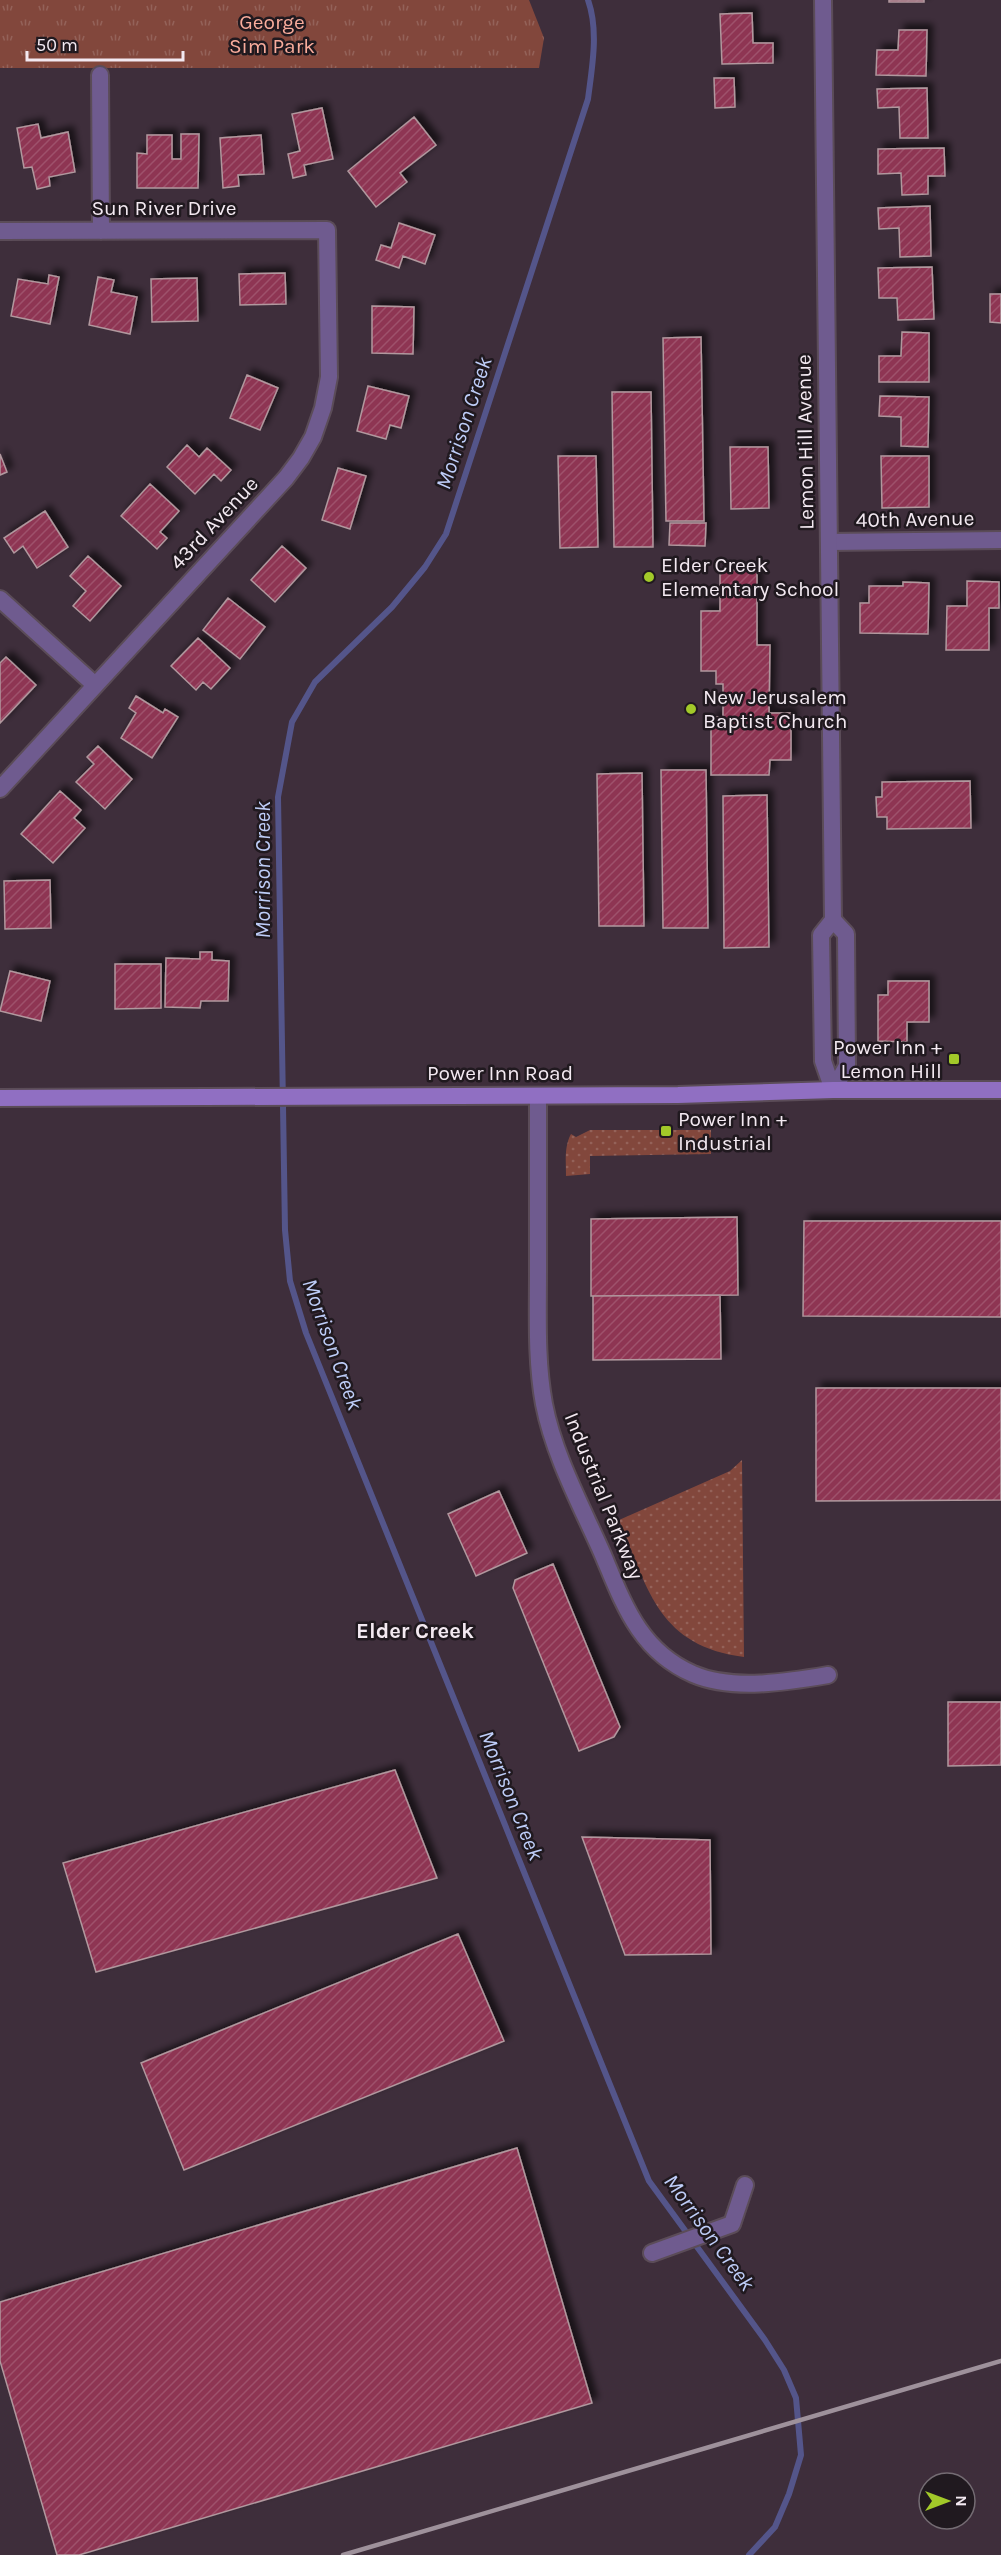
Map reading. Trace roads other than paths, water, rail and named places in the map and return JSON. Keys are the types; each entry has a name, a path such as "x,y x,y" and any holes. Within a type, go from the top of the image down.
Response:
{"main road":[{"name":"Power Inn Road","path":"0,1098 678,1095 833,1090 1001,1090"}],"street":[{"name":"Lemon Hill Avenue","path":"823,0 833,920 821,935 824,1061 833,1090"},
{"path":"100,75 101,231"},
{"name":"Sun River Drive","path":"0,231 327,230"},
{"name":"43rd Avenue","path":"0,789 301,459 313,437 323,408 328,377 327,230"},
{"name":"40th Avenue","path":"829,542 1001,540"},
{"path":"0,599 95,685"},
{"name":"Lemon Hill Avenue","path":"833,920 846,934 847,1066 833,1090"},
{"name":"Industrial Parkway","path":"538,1096 538,1346 544,1403 553,1438 628,1611 637,1628 656,1650 675,1665 707,1680 729,1684 800,1680 828,1675"},
{"path":"652,2253 732,2224 745,2185"}],"waterway":[{"name":"Morrison Creek","path":"588,0 594,37 588,99 446,534 425,567 392,607 315,682 292,722 278,797 285,1230 290,1281 306,1333 649,2181 765,2340 784,2370 796,2398 801,2455 789,2494 775,2527 749,2555"}],"railway":[{"path":"343,2555 1001,2361"}],"place":[{"name":"Elder Creek Elementary School","path":"649,577"},
{"name":"New Jerusalem Baptist Church","path":"691,709"},
{"name":"Power Inn + Lemon Hill","path":"954,1059"},
{"name":"Power Inn + Industrial","path":"666,1131"}],"district":[{"name":"Elder Creek","path":"415,1630"}],"park label":[{"name":"George Sim Park","path":"272,34"}]}
